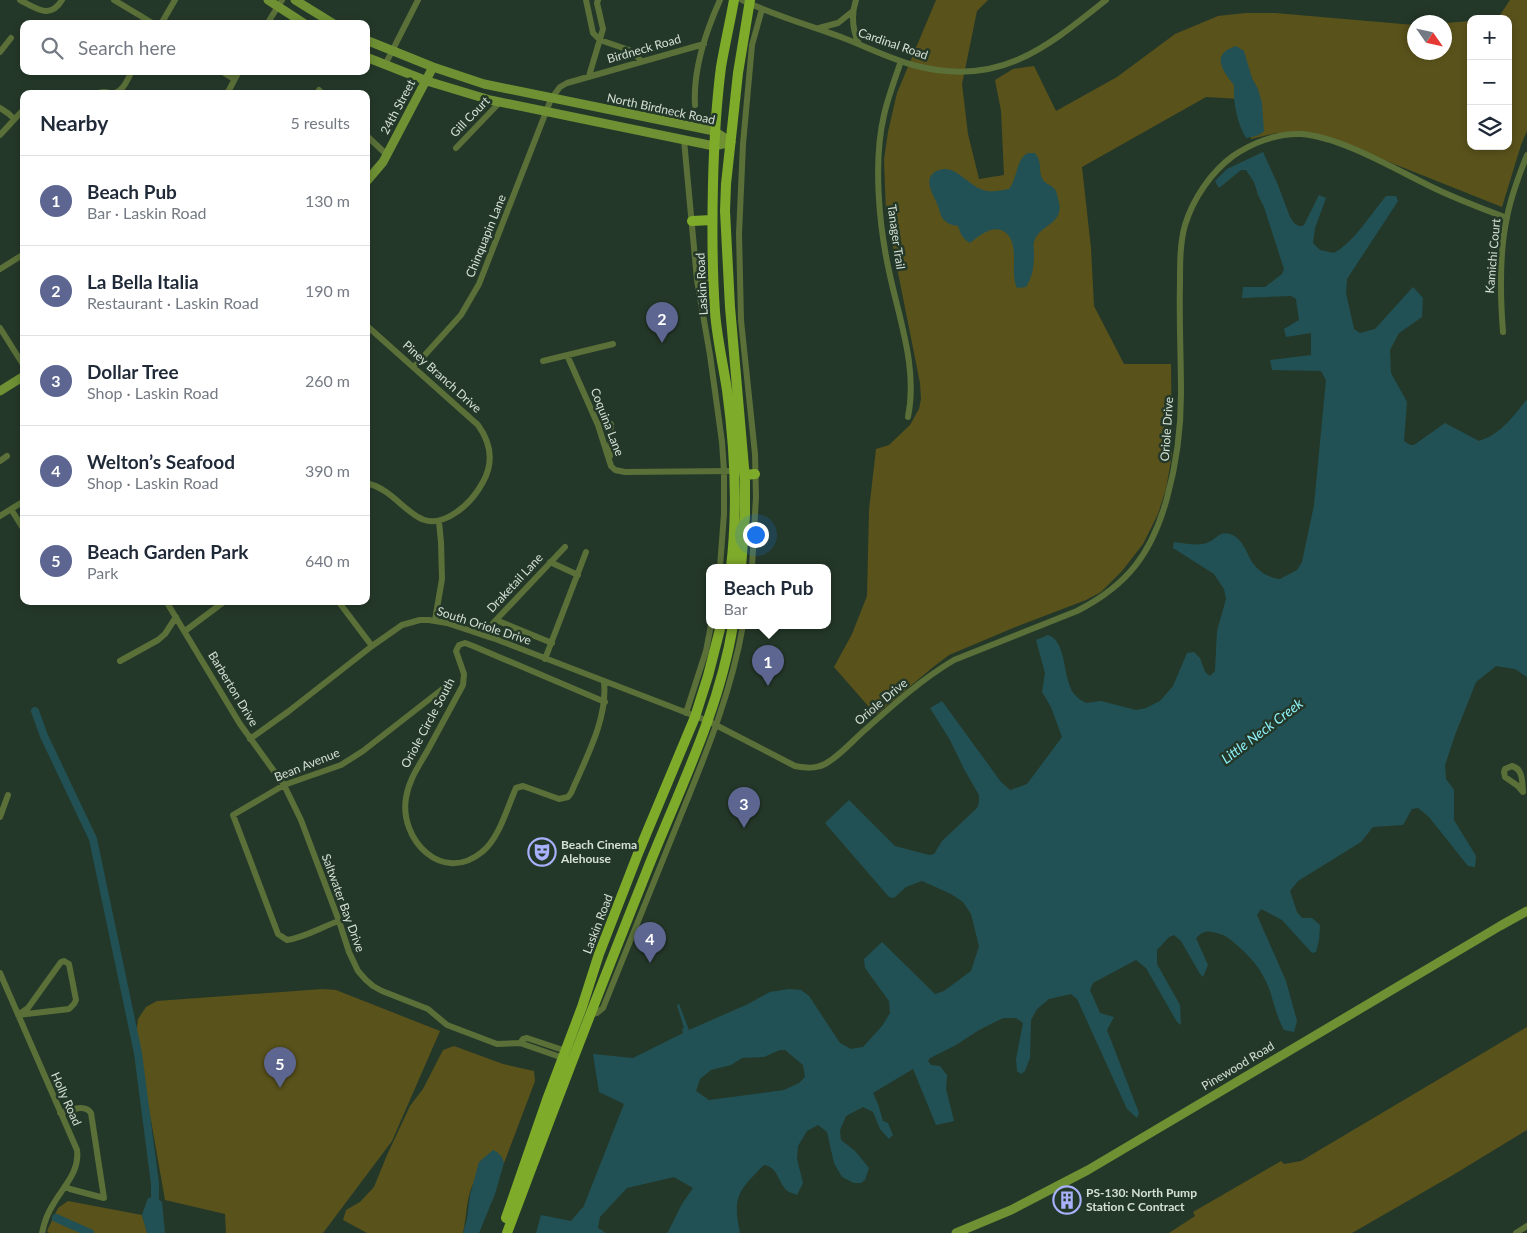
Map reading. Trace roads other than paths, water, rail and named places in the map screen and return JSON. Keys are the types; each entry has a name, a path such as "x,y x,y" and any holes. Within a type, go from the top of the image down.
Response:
{"main road":[{"path":"268,0 280,3 300,20"},
{"path":"295,0 328,20"},
{"name":"Laskin Road","path":"731,564 734,528 729,471 732,441 715,314 712,220 714,131 721,66 734,0"},
{"path":"741,564 750,474 730,307 725,211 726,184 747,1"},
{"name":"North Birdneck Road","path":"370,42 433,68 484,84 714,131 731,142"},
{"name":"North Birdneck Road","path":"370,59 450,89 500,102 714,146 731,142"},
{"name":"24th Street","path":"370,177 383,162 433,68"},
{"path":"692,221 712,220"},
{"path":"0,391 20,378"},
{"name":"Laskin Road","path":"501,1233 582,1007 599,954 691,715 708,676 720,629"},
{"name":"Laskin Road","path":"507,1233 591,1014 634,917 712,723 732,629"},
{"path":"616,910 634,917"},
{"name":"Pinewood Road","path":"956,1233 972,1230 1088,1170 1527,911"}],"street":[{"path":"20,0 44,11 54,9 62,0"},
{"path":"114,0 147,20"},
{"path":"163,20 175,0"},
{"path":"385,65 418,0"},
{"path":"586,0 593,33 600,40 629,50 641,61"},
{"path":"589,76 603,29 598,2 590,0"},
{"path":"695,105 695,84 704,44 712,17 720,0"},
{"path":"856,0 853,11 853,28 859,44"},
{"name":"Cardinal Road","path":"747,1 762,9 818,28 916,66 967,72 1002,66 1017,61 1042,48 1106,0"},
{"path":"269,20 280,3"},
{"path":"752,564 755,527 750,474 755,454 741,320 739,234 743,144 752,45 762,9"},
{"path":"818,28 838,23 853,11"},
{"path":"0,52 11,38"},
{"name":"Birdneck Road","path":"552,99 560,87 566,83 704,44"},
{"name":"Tanager Trail","path":"901,61 883,121 879,154 879,181 880,209 886,255 910,369 911,395 908,417"},
{"path":"121,90 130,75"},
{"path":"228,75 234,79"},
{"path":"229,90 236,75"},
{"name":"Chinquapin Lane","path":"414,367 461,315 475,292 552,99"},
{"name":"Gill Court","path":"456,148 500,102"},
{"path":"0,108 14,120"},
{"path":"0,134 20,113"},
{"name":"Oriole Drive","path":"712,723 795,766 816,768 832,760 867,728 937,671 954,660 1078,611 1107,594 1124,579 1151,541 1163,513 1175,468 1181,396 1181,252 1185,225 1198,196 1209,181 1218,170 1240,151 1262,141 1280,136 1303,134 1324,138 1356,150 1455,198 1506,218"},
{"path":"370,139 387,155"},
{"name":"Laskin Road","path":"684,140 697,280 722,442 729,471 720,564"},
{"path":"731,142 743,144"},
{"name":"Kamichi Court","path":"1503,332 1500,303 1506,218 1527,155"},
{"path":"0,269 20,256"},
{"path":"697,280 713,277"},
{"path":"0,328 20,360"},
{"name":"Piney Branch Drive","path":"370,328 478,424 488,441 491,453 485,478 472,499 454,514 439,522"},
{"path":"543,361 614,344"},
{"name":"Coquina Lane","path":"567,355 598,424 610,462 616,470 620,472 729,471"},
{"path":"598,424 605,421 611,424 610,462"},
{"path":"0,460 7,456"},
{"path":"370,485 389,493 418,518 439,522 442,573 435,620"},
{"path":"0,516 20,503"},
{"path":"11,509 20,524"},
{"name":"Draketail Lane","path":"483,635 565,547"},
{"path":"545,659 586,552"},
{"path":"550,562 578,575"},
{"name":"Barberton Drive","path":"168,605 250,739 284,785"},
{"path":"185,630 219,605"},
{"path":"341,605 372,646"},
{"path":"120,662 158,640 165,634 176,617"},
{"name":"South Oriole Drive","path":"250,739 402,625 420,620 435,620 483,635 712,723"},
{"path":"496,620 552,642"},
{"name":"Laskin Road","path":"691,715 710,629"},
{"name":"Laskin Road","path":"712,723 735,663 742,629"},
{"name":"Oriole Circle South","path":"604,682 605,702 603,715 568,797 559,799 519,786 516,788 492,842 480,854 465,862 456,864 442,862 427,854 421,848 409,827 405,809 406,797 413,774 463,685 463,667 456,651 459,645 465,643 473,646 605,702"},
{"name":"Bean Avenue","path":"339,921 324,926 301,938 287,940 278,934 233,815 284,785 341,765 363,751 445,686"},
{"name":"Saltwater Bay Drive","path":"284,785 301,820 353,963 366,980 382,991 428,1008 447,1025 486,1041 496,1044 520,1043 565,1054"},
{"path":"0,817 8,795"},
{"path":"61,962 67,962 76,1000 72,1007 18,1015 28,1008 61,962"},
{"name":"Holly Road","path":"0,973 77,1150 78,1157 75,1171 48,1215 42,1233"},
{"path":"60,1113 83,1108 87,1108 91,1113 104,1198 65,1186"},
{"path":"1516,1233 1527,1226"}],"water":[{"path":"1236,46 1244,51 1262,103 1264,131 1258,135 1246,138 1236,112 1234,85 1222,68 1221,63 1223,53"},
{"name":"Little Neck Creek","path":"1263,152 1290,217 1299,226 1303,226 1305,223 1319,195 1326,198 1315,228 1313,243 1320,250 1334,253 1355,235 1386,196 1396,196 1398,201 1347,279 1346,293 1354,329 1360,333 1375,329 1413,287 1423,298 1422,317 1399,333 1390,350 1391,373 1407,402 1404,441 1414,445 1445,423 1479,441 1500,429 1527,399 1527,677 1515,669 1496,666 1476,682 1445,765 1446,779 1454,790 1454,820 1476,856 1475,867 1468,866 1429,817 1418,808 1412,809 1403,825 1373,827 1361,842 1298,881 1290,891 1297,912 1302,918 1312,918 1320,925 1316,952 1312,953 1282,920 1261,909 1257,915 1286,981 1297,1021 1294,1032 1284,1030 1266,980 1252,960 1228,938 1213,932 1207,931 1196,938 1208,965 1203,977 1181,941 1174,935 1169,937 1157,950 1157,964 1180,1005 1181,1025 1177,1022 1146,968 1136,960 1093,983 1090,990 1100,1013 1114,1017 1107,1030 1139,1113 1137,1118 1127,1109 1077,999 1071,994 1049,999 1037,1009 1031,1020 1030,1058 1025,1071 1021,1074 1017,1071 1016,1059 1023,1023 1016,1018 1003,1018 930,1058 928,1061 931,1065 940,1066 947,1075 946,1089 954,1121 936,1125 913,1069 873,1093 883,1121 888,1123 893,1135 889,1139 880,1129 873,1112 863,1107 846,1116 840,1130 841,1140 855,1151 869,1168 865,1180 861,1183 854,1183 842,1177 834,1163 827,1132 818,1125 807,1131 798,1146 797,1159 803,1183 797,1195 785,1189 773,1169 764,1165 743,1188 737,1202 740,1233 666,1233 693,1188 674,1177 627,1188 600,1217 598,1228 606,1233 536,1233 541,1215 571,1221 583,1208 624,1104 599,1092 593,1054 633,1058 683,1033 682,1029 684,1028 677,1005 679,1004 689,1030 748,1004 770,992 789,989 801,990 809,996 840,1043 851,1049 863,1047 882,1026 890,1013 889,1001 865,968 864,959 882,942 935,994 944,991 971,971 979,946 971,914 963,902 951,894 922,881 906,887 894,898 889,897 825,823 849,800 895,846 929,855 934,854 942,841 977,808 979,795 950,740 930,708 942,701 1001,782 1010,790 1027,784 1062,737 1051,707 1042,692 1045,673 1036,640 1048,635 1055,639 1062,654 1071,689 1081,700 1086,703 1101,701 1136,710 1146,708 1160,701 1173,686 1187,653 1194,652 1200,658 1205,672 1210,676 1215,671 1217,631 1226,599 1224,589 1214,574 1173,548 1174,542 1200,544 1212,541 1221,534 1226,533 1235,536 1239,540 1253,563 1264,574 1280,579 1297,570 1302,562 1314,505 1326,380 1321,371 1272,370 1270,360 1311,355 1311,333 1286,337 1284,329 1299,320 1296,299 1291,296 1242,298 1243,287 1265,287 1282,274 1284,269 1254,182 1246,170 1241,170 1219,188 1215,181 1227,169","holes":["780,1050 785,1050 803,1065 805,1077 799,1083 784,1090 709,1100 696,1091 700,1079 711,1070 731,1065 742,1058 764,1057"]},
{"path":"1035,153 1040,163 1042,178 1056,191 1060,210 1055,220 1037,236 1034,242 1032,275 1026,287 1017,288 1014,275 1014,251 1010,237 1005,232 996,229 987,232 970,243 967,241 962,236 958,226 949,223 941,215 929,182 933,173 945,169 956,172 986,191 1009,189 1019,164 1024,155"},
{"path":"493,1150 502,1157 504,1163 495,1194 479,1233 463,1233 470,1195 479,1162"},
{"path":"155,1197 162,1202 165,1233 147,1233 142,1215 148,1198"}],"waterway":[{"path":"35,711 44,736 93,839 138,1053 155,1184 155,1197"},
{"path":"56,1218 90,1233"}],"place":[{"name":"La Bella Italia","path":"662,343"},
{"name":"Beach Pub","path":"768,686"},
{"name":"Dollar Tree","path":"744,828"},
{"name":"Beach Cinema Alehouse","path":"542,852"},
{"name":"Welton’s Seafood","path":"650,963"},
{"name":"Beach Garden Park","path":"280,1088"},
{"name":"PS-130: North Pump Station C Contract","path":"1067,1200"}]}
